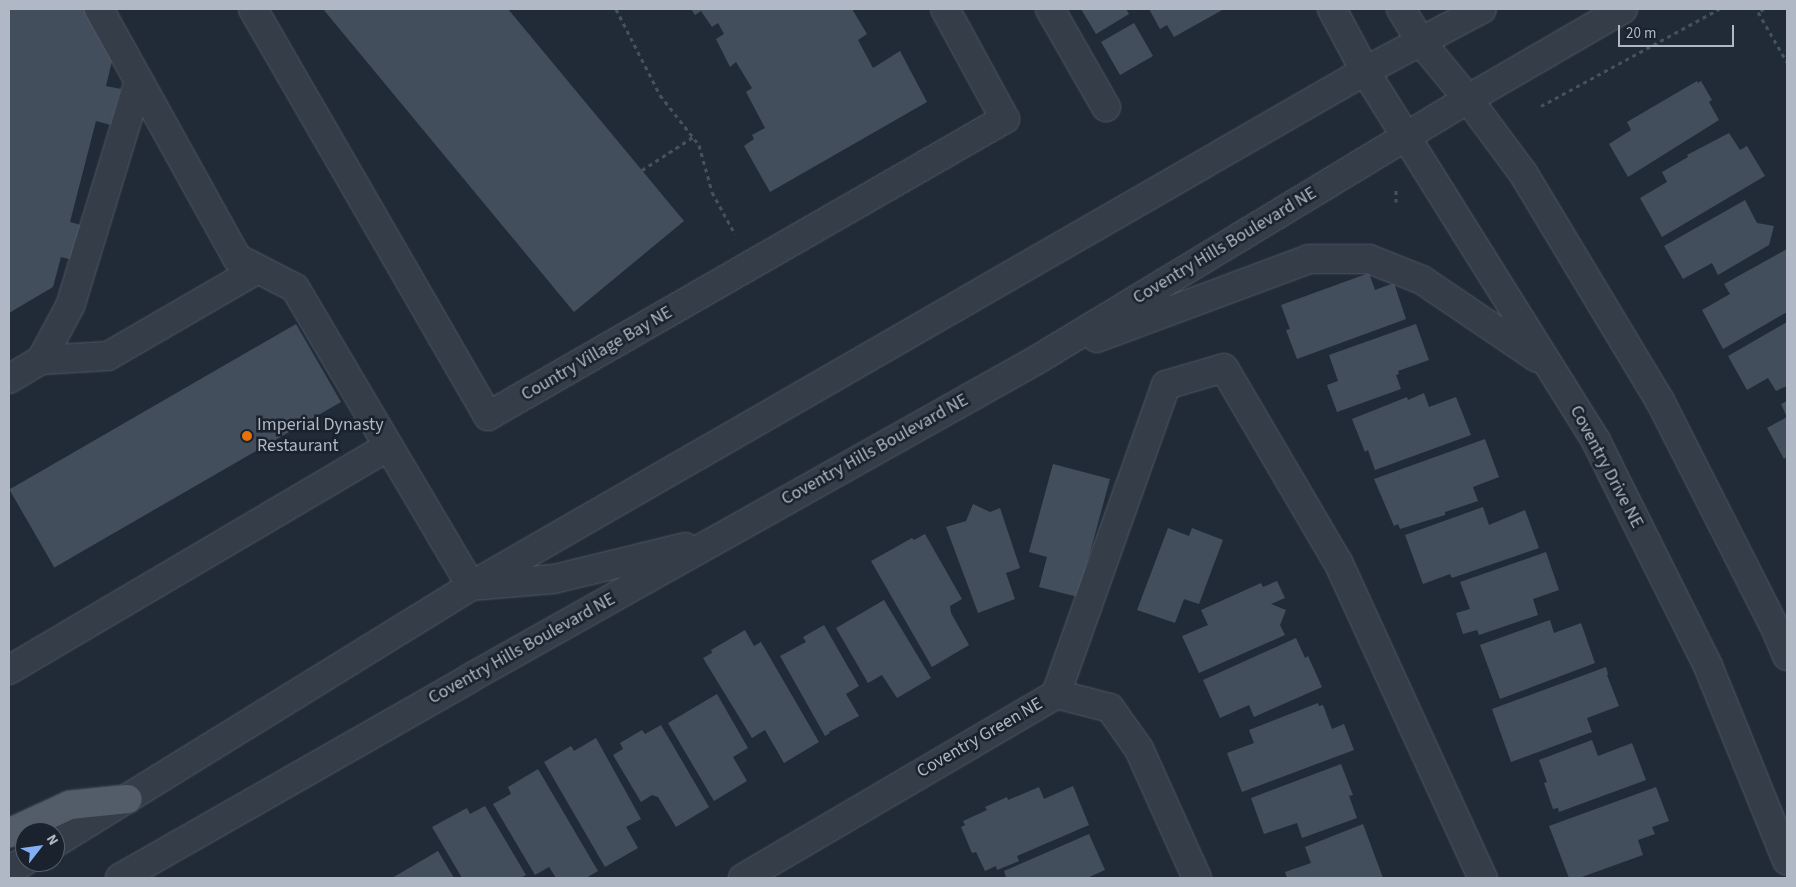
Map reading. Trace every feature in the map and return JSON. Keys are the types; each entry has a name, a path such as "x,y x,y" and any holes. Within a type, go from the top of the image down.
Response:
{"main road":[{"path":"9,833 70,805 128,799"}],"street":[{"path":"99,9 237,258 295,288 471,586"},
{"name":"Country Village Bay NE","path":"253,9 488,416 1005,119 945,9"},
{"path":"1050,9 1106,107"},
{"name":"Coventry Drive NE","path":"1332,9 1365,71 1405,137 1596,441 1708,666 1787,861"},
{"path":"1401,9 1421,42 1468,99 1523,173 1658,399 1777,632 1787,656"},
{"path":"65,836 471,586 1365,71 1482,9"},
{"name":"Coventry Hills Boulevard NE","path":"120,878 1035,361 1468,99 1623,9"},
{"path":"41,360 70,306 139,81"},
{"path":"1035,361 1309,259 1370,259 1422,280 1546,363"},
{"path":"9,379 41,360 108,356 258,268"},
{"path":"1056,694 1166,385 1224,368 1338,562 1483,878"},
{"path":"9,670 388,447"},
{"path":"471,586 554,579 718,539"},
{"name":"Coventry Green NE","path":"743,878 1056,694 1110,708 1139,748 1197,878"}],"path":[{"path":"616,9 660,95 699,145 712,192 752,265"},
{"path":"1541,106 1718,9"},
{"path":"1764,9 1758,12 1787,62"},
{"path":"642,170 693,137"}],"building":[{"path":"9,9 88,9 114,53 106,86 121,89 111,125 96,121 70,222 85,226 76,261 61,257 53,287 9,313"},
{"path":"323,9 508,9 684,221 574,312"},
{"path":"691,9 852,9 867,34 858,40 873,68 900,51 927,102 770,192 744,146 754,139 752,135 765,128 746,92 752,88 736,62 730,67 716,39 724,34 718,23 712,27 701,11 695,15"},
{"path":"1081,9 1126,9 1129,14 1096,34"},
{"path":"1149,9 1224,9 1174,37 1167,25 1160,29"},
{"path":"1134,23 1153,56 1120,75 1101,42"},
{"path":"1697,81 1698,83 1701,81 1712,100 1709,102 1719,120 1628,177 1609,144 1631,130 1627,122"},
{"path":"1729,133 1740,150 1747,146 1765,176 1662,237 1640,198 1667,182 1662,172 1688,157 1687,155"},
{"path":"1745,200 1757,223 1774,226 1769,245 1718,275 1712,263 1683,279 1664,246"},
{"path":"1787,249 1787,312 1723,349 1702,310 1730,294 1724,284"},
{"path":"1369,273 1375,290 1394,283 1406,319 1297,359 1286,330 1290,329 1281,305"},
{"path":"1787,322 1787,386 1776,391 1768,378 1747,390 1728,356"},
{"path":"296,324 341,402 54,567 9,490"},
{"path":"1416,324 1429,360 1398,371 1399,374 1396,375 1401,389 1337,412 1327,385 1338,381 1329,355"},
{"path":"1424,393 1429,407 1456,397 1471,435 1375,470 1368,450 1365,452 1352,419 1407,397 1408,400"},
{"path":"1787,401 1787,417 1781,404"},
{"path":"1787,417 1787,457 1784,459 1767,428"},
{"path":"1485,439 1499,477 1473,487 1478,501 1445,512 1445,515 1400,529 1398,524 1394,526 1374,479"},
{"path":"1053,464 1110,479 1078,597 1039,587 1047,557 1029,552"},
{"path":"973,504 990,512 1000,508 1020,568 1006,573 1015,599 978,613 946,527 966,521"},
{"path":"1483,507 1489,525 1525,510 1539,548 1452,578 1450,574 1423,584 1405,535"},
{"path":"1168,528 1189,536 1192,528 1223,540 1199,604 1184,599 1175,623 1137,610"},
{"path":"925,534 962,599 950,606 951,613 969,645 932,667 871,561 912,538 914,540"},
{"path":"1546,552 1559,590 1533,599 1538,615 1479,635 1477,630 1463,634 1456,613 1470,609 1460,582"},
{"path":"1277,581 1285,598 1271,604 1286,610 1280,625 1285,635 1199,673 1182,636 1208,625 1201,610 1261,583 1263,587"},
{"path":"884,600 931,678 897,698 882,675 868,683 836,628"},
{"path":"1550,620 1554,633 1581,623 1595,663 1500,699 1480,645"},
{"path":"824,625 859,686 846,694 859,716 825,736 780,656 806,642 803,637"},
{"path":"745,630 754,646 761,642 819,742 784,763 765,730 752,738 703,658 712,653 711,650"},
{"path":"1296,638 1305,658 1308,656 1322,687 1254,717 1249,705 1220,718 1203,680"},
{"path":"1606,667 1607,675 1619,706 1587,718 1592,732 1511,762 1492,709"},
{"path":"717,694 748,748 733,757 747,781 714,801 668,723"},
{"path":"1318,703 1319,706 1323,705 1332,729 1344,724 1354,750 1242,792 1227,753 1254,743 1249,730"},
{"path":"661,725 709,807 676,827 658,797 652,795 641,802 613,755 623,749 620,743 642,730 645,734"},
{"path":"596,738 641,819 626,827 638,848 605,867 544,762 571,746 574,751"},
{"path":"1592,740 1598,756 1632,743 1646,780 1559,812 1558,808 1553,809 1544,783 1547,782 1539,760"},
{"path":"1341,764 1353,795 1349,796 1357,818 1302,838 1297,823 1264,834 1251,798"},
{"path":"538,769 598,871 586,878 556,878 549,867 535,875 493,804 511,794 508,787"},
{"path":"1073,786 1089,825 1017,856 1019,861 997,870 996,866 985,871 976,852 972,853 961,827 965,825 963,821 987,810 985,807 1007,797 1008,800 1039,787 1044,799"},
{"path":"1656,787 1669,821 1652,827 1655,834 1638,840 1643,855 1579,878 1569,878 1549,826"},
{"path":"485,806 526,875 520,878 462,878 432,827 467,808 470,814"},
{"path":"1363,824 1383,878 1287,878 1285,872 1311,863 1305,847"},
{"path":"1089,834 1105,870 1087,878 1002,878 1006,877 1004,871"},
{"path":"438,851 454,878 392,878"}],"place":[{"name":"Imperial Dynasty Restaurant","path":"247,436"}]}
